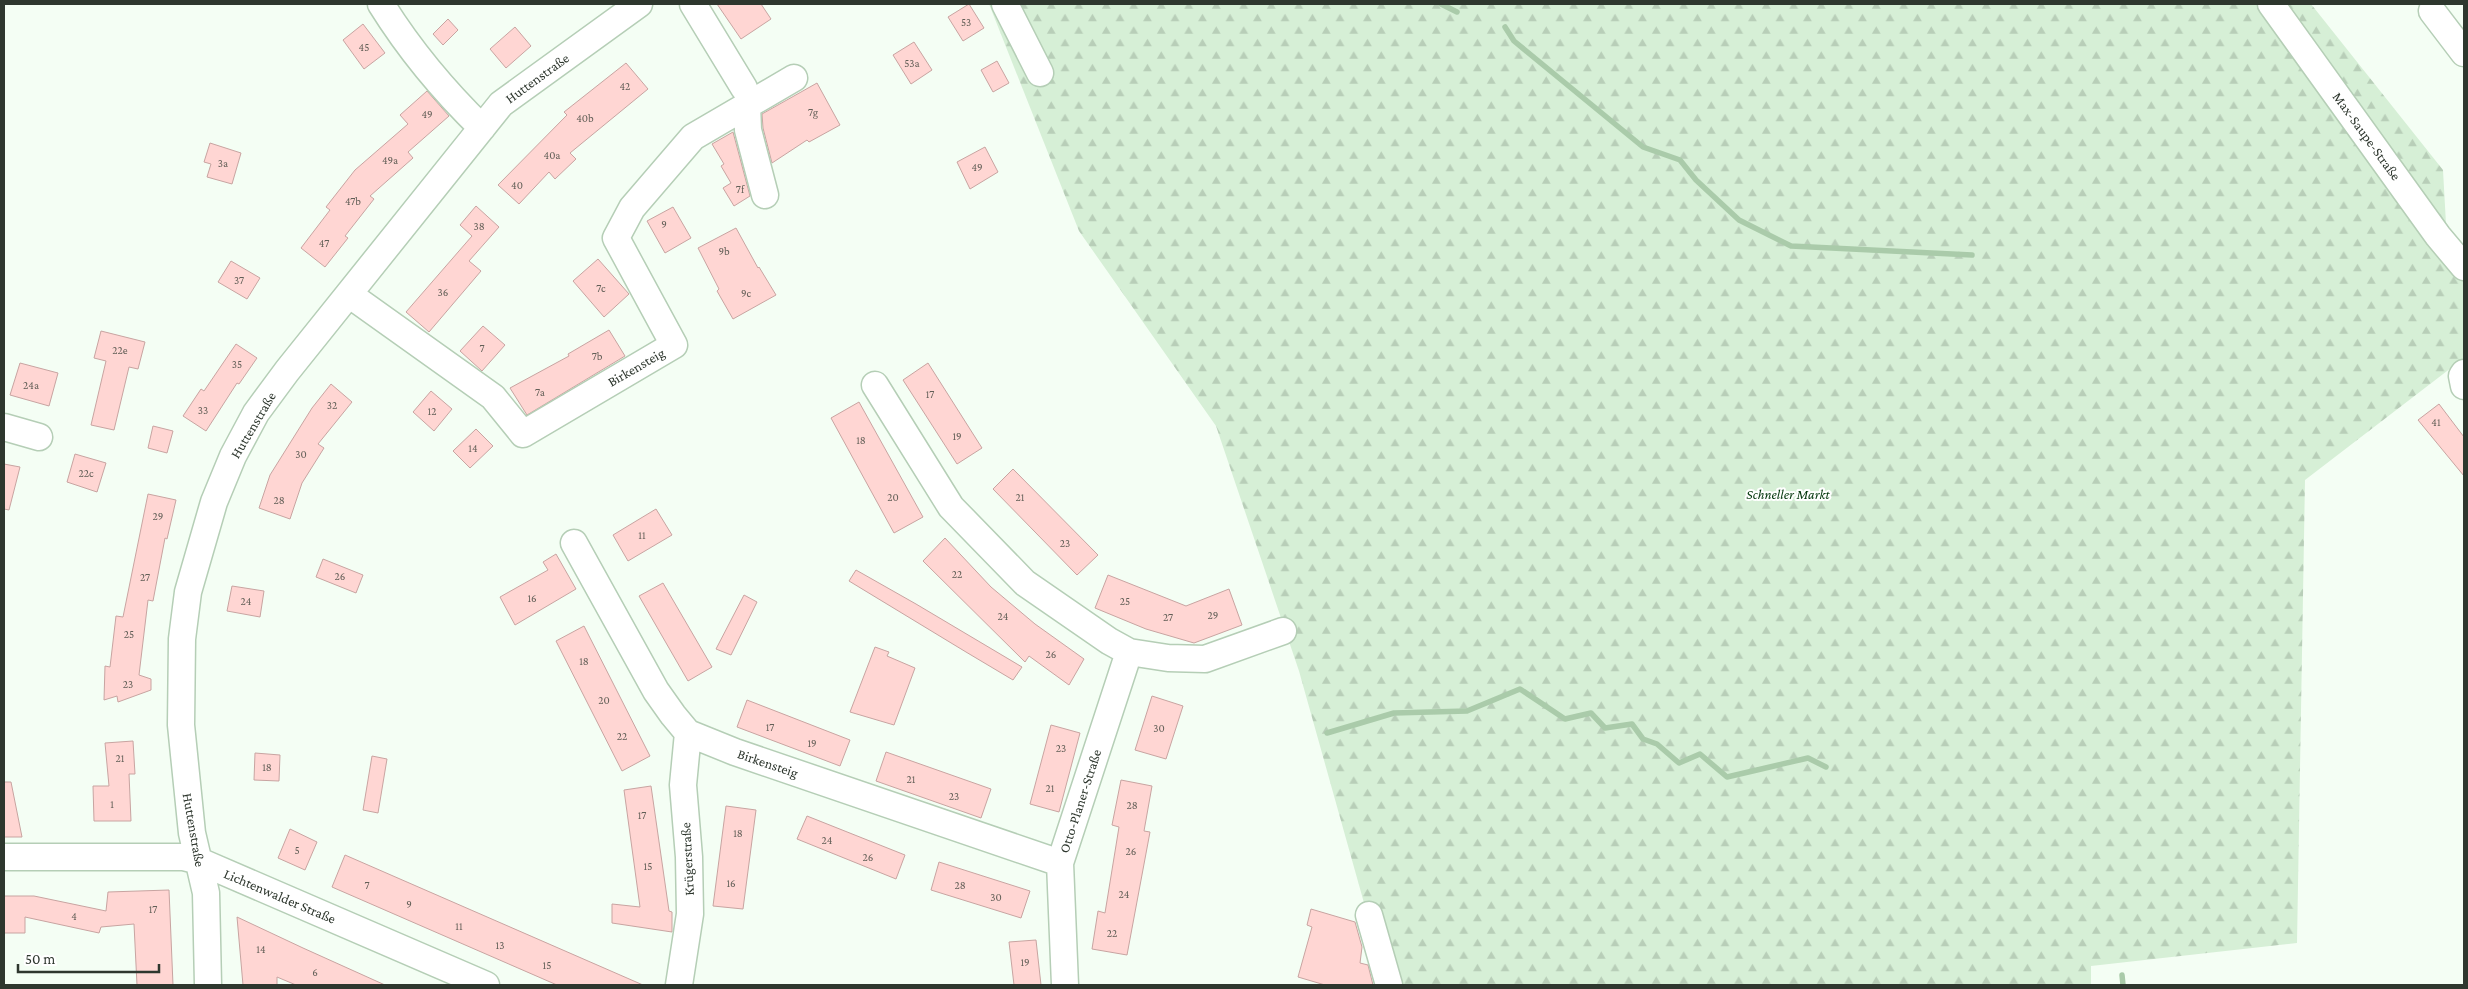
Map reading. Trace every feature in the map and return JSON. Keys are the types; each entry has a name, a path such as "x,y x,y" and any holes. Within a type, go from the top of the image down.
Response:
{"street":[{"path":"381,4 399,33 459,106 482,128"},
{"name":"Huttenstraße","path":"208,985 206,893 192,833 181,725 180,672 188,592 214,502 233,456 252,422 287,371 350,295 501,104 639,4"},
{"path":"693,4 746,96 748,130 765,195"},
{"path":"1005,4 1040,73"},
{"name":"Max-Saupe-Straße","path":"2271,4 2438,236 2464,267"},
{"path":"2432,11 2464,53"},
{"name":"Birkensteig","path":"350,295 493,398 523,434 674,345 616,238 632,208 693,137 746,96 794,78"},
{"path":"2464,373 2462,376 2464,386"},
{"path":"875,385 951,507 1024,582 1129,652 1168,658 1206,659 1283,631"},
{"path":"4,427 39,437"},
{"path":"574,543 656,691 688,733"},
{"name":"Otto-Planer-Straße","path":"1064,985 1060,863 1129,652"},
{"name":"Birkensteig","path":"688,733 734,752 1060,863"},
{"name":"Krügerstraße","path":"679,985 690,914 689,857 683,785 688,733"},
{"name":"Lichtenwalder Straße","path":"4,857 183,857 199,861 486,985"},
{"path":"1369,915 1389,985"}],"green space":[{"name":"Schneller Markt","path":"989,4 2311,4 2443,170 2447,242 2464,263 2464,358 2305,480 2297,943 2091,966 2091,985 1387,985 1299,671 1216,426 1079,231"}],"building":[{"path":"717,4 761,4 771,19 741,39"},
{"path":"969,4 984,28 963,41 948,17"},
{"path":"448,19 458,30 443,45 433,34"},
{"path":"363,24 385,53 364,69 343,40"},
{"path":"515,27 531,46 506,68 490,49"},
{"path":"914,42 932,70 911,84 893,55"},
{"path":"997,61 1009,83 993,92 981,70"},
{"path":"626,63 648,89 570,153 576,159 555,179 549,172 519,204 498,185 567,115 564,112"},
{"path":"817,83 840,125 809,142 807,140 772,163 763,128 762,114"},
{"path":"427,91 449,116 408,152 413,158 370,196 374,199 345,236 348,238 325,267 301,248 330,210 326,207 355,170 408,124 400,115"},
{"path":"733,132 750,196 734,206 723,188 731,183 721,166 724,164 712,144"},
{"path":"210,143 241,153 232,184 207,177 211,164 204,162"},
{"path":"985,147 998,172 970,189 957,162"},
{"path":"476,206 499,227 469,261 481,271 429,332 406,312 472,236 460,225"},
{"path":"673,207 691,238 665,253 647,221"},
{"path":"736,228 758,268 776,295 733,319 717,291 719,289 698,248"},
{"path":"598,259 629,294 604,317 573,281"},
{"path":"231,261 260,278 247,299 218,282"},
{"path":"483,326 505,345 482,371 460,351"},
{"path":"609,330 625,356 527,415 510,388 569,356 568,354"},
{"path":"101,331 145,342 138,369 129,367 114,430 91,425 106,361 94,358"},
{"path":"236,344 257,358 239,384 237,383 206,431 183,416 201,389 204,391"},
{"path":"20,363 58,373 49,406 10,395"},
{"path":"928,363 982,448 957,464 903,380"},
{"path":"331,384 352,402 318,444 324,448 302,483 290,519 259,508 270,475 312,408"},
{"path":"431,391 452,409 434,431 413,412"},
{"path":"859,402 923,517 894,533 831,418"},
{"path":"2439,404 2464,437 2464,476 2418,420"},
{"path":"153,426 173,431 167,453 148,448"},
{"path":"476,429 493,446 470,468 453,451"},
{"path":"75,454 106,463 97,492 67,482"},
{"path":"4,464 20,467 9,510 4,509"},
{"path":"1013,469 1098,555 1077,575 993,489"},
{"path":"148,494 176,500 167,539 165,538 153,601 148,600 139,675 151,679 151,690 118,702 117,696 104,700 105,666 110,667 116,616 123,617"},
{"path":"656,509 672,535 628,561 613,535"},
{"path":"945,538 991,587 1035,624 1084,659 1069,685 1029,656 1025,662 923,561"},
{"path":"556,554 576,589 515,625 500,597 548,570 543,562"},
{"path":"323,559 363,575 356,593 316,577"},
{"path":"856,570 1022,667 1013,680 849,581"},
{"path":"1108,575 1186,606 1229,589 1242,625 1194,643 1146,629 1095,608"},
{"path":"663,583 712,667 688,681 639,596"},
{"path":"232,586 264,591 260,617 227,611"},
{"path":"744,595 757,602 731,655 716,649"},
{"path":"584,626 650,756 622,771 556,641"},
{"path":"875,647 889,652 887,656 915,668 894,725 850,712"},
{"path":"1152,696 1183,706 1166,759 1135,750"},
{"path":"747,700 850,740 840,766 737,727"},
{"path":"1051,725 1080,733 1059,812 1030,804"},
{"path":"133,741 135,774 129,774 131,821 94,821 93,786 109,786 105,743"},
{"path":"886,752 991,789 981,818 876,781"},
{"path":"255,753 280,755 279,781 254,780"},
{"path":"372,756 387,759 378,813 363,810"},
{"path":"1121,780 1152,786 1144,831 1150,832 1127,955 1092,949 1098,911 1105,913 1119,827 1112,825"},
{"path":"4,782 11,782 22,837 4,837"},
{"path":"651,786 669,911 672,912 672,932 612,923 612,904 640,907 624,790"},
{"path":"726,806 756,810 743,909 713,906"},
{"path":"807,816 905,855 896,879 797,839"},
{"path":"290,829 317,842 305,870 278,858"},
{"path":"345,855 643,985 557,985 332,887"},
{"path":"939,862 1030,891 1021,918 931,890"},
{"path":"169,890 173,985 137,985 134,924 101,927 99,933 25,917 25,933 4,933 4,896 34,896 106,911 108,892"},
{"path":"1311,909 1355,922 1362,947 1360,963 1368,965 1373,985 1325,985 1298,977 1312,927 1307,925"},
{"path":"237,917 385,985 296,985 277,977 277,985 243,985"},
{"path":"1036,940 1041,985 1014,985 1009,942"}],"waterway":[{"path":"1441,4 1457,12"},
{"path":"1505,27 1514,41 1643,147 1680,160 1696,180 1739,220 1791,246 1972,255"},
{"path":"1327,733 1394,713 1467,711 1520,689 1565,719 1591,713 1605,728 1632,724 1643,739 1657,744 1679,763 1700,754 1727,777 1808,758 1826,767"},
{"path":"2122,975 2123,985"}]}
